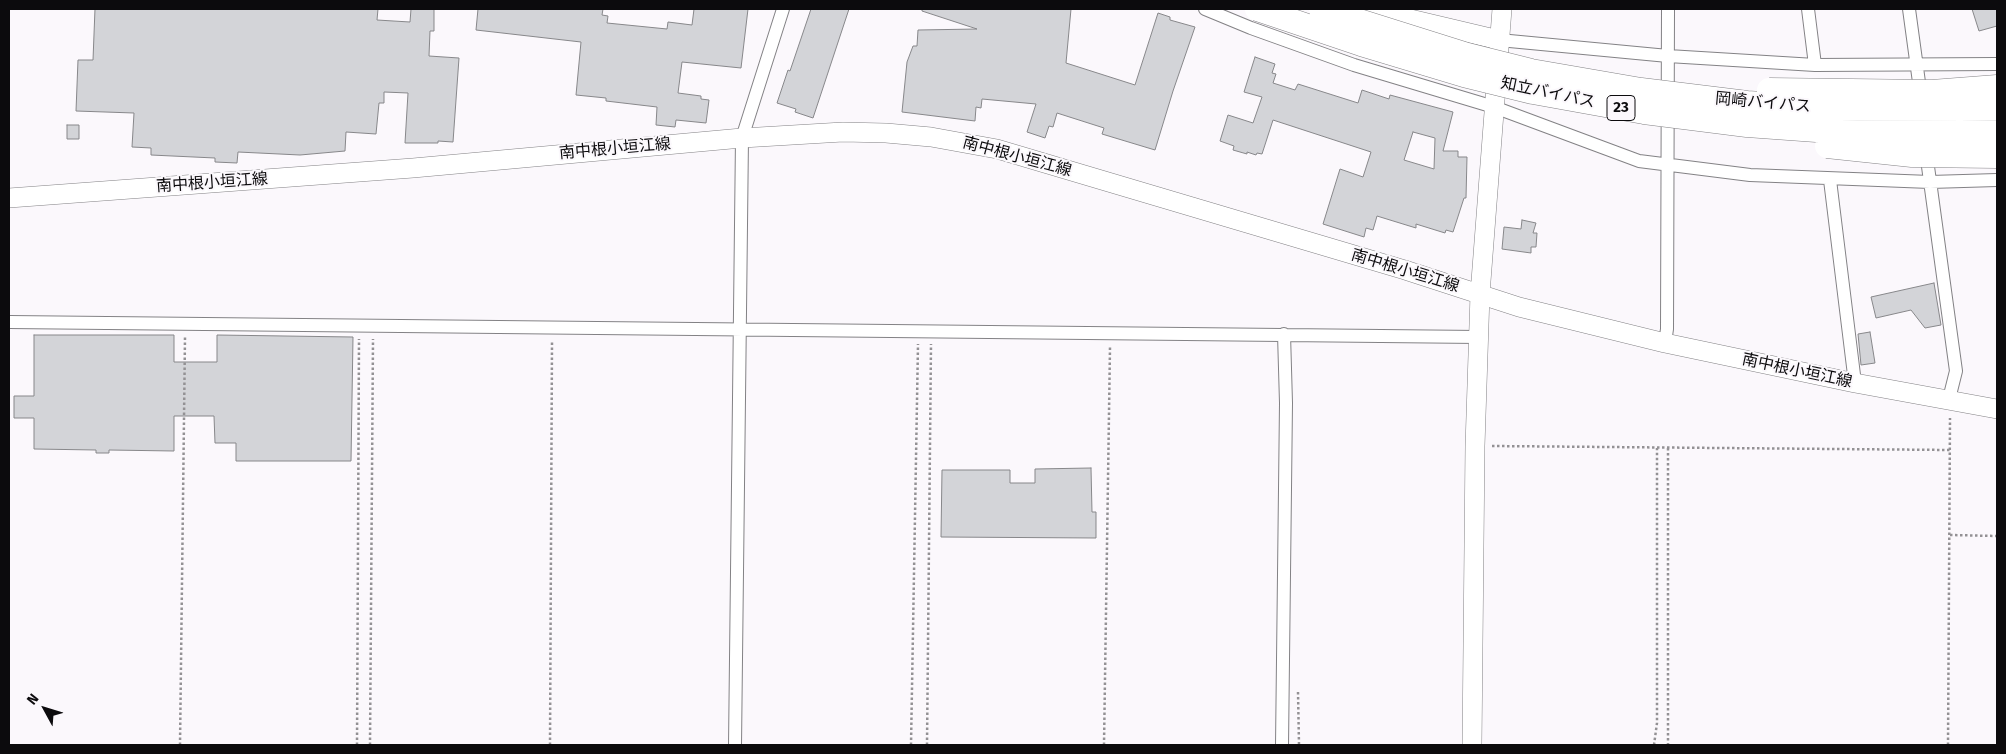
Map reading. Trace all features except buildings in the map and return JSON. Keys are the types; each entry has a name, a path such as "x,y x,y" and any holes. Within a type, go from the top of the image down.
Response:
{"highway":[{"name":"知立バイパス","path":"1257,9 1361,44 1464,75 1586,102 1747,125 1858,133 1997,132"},
{"name":"知立バイパス","path":"1321,9 1467,54 1530,71"},
{"name":"23","path":"1530,71 1648,83 1744,90 1932,92 1997,87"},
{"name":"岡崎バイパス","path":"1530,71 1641,90 1747,103 1879,110 1997,108"},
{"name":"23","path":"1464,75 1529,100 1586,115 1709,134 1912,155 1997,156"}],"main road":[{"path":"1368,9 1500,40"},
{"path":"1472,745 1480,294 1502,9"},
{"name":"南中根小垣江線","path":"9,198 413,168 742,138 843,132 886,133 962,142 1007,152 1518,307 1665,343 1855,383 1997,408"}],"street":[{"path":"735,745 742,138 783,9"},
{"path":"1205,9 1251,28 1354,65 1494,107 1639,161 1750,176 1930,182 1997,180"},
{"path":"1665,343 1667,329 1668,9"},
{"path":"1808,9 1815,65"},
{"path":"1909,9 1956,371 1949,399"},
{"path":"1500,40 1668,56 1815,65 1917,66 1997,64"},
{"path":"1830,180 1855,383"},
{"path":"9,322 1479,337"},
{"path":"1282,745 1286,412 1284,334"}],"path":[{"path":"180,745 185,324"},
{"path":"356,745 360,325"},
{"path":"370,745 374,325"},
{"path":"550,745 552,328"},
{"path":"911,745 918,331"},
{"path":"927,745 932,332"},
{"path":"1104,745 1110,334"},
{"path":"1948,745 1949,399"},
{"path":"1476,446 1950,450"},
{"path":"1654,745 1657,723 1657,448"},
{"path":"1668,448 1668,745"},
{"path":"1950,535 1997,536"}]}
